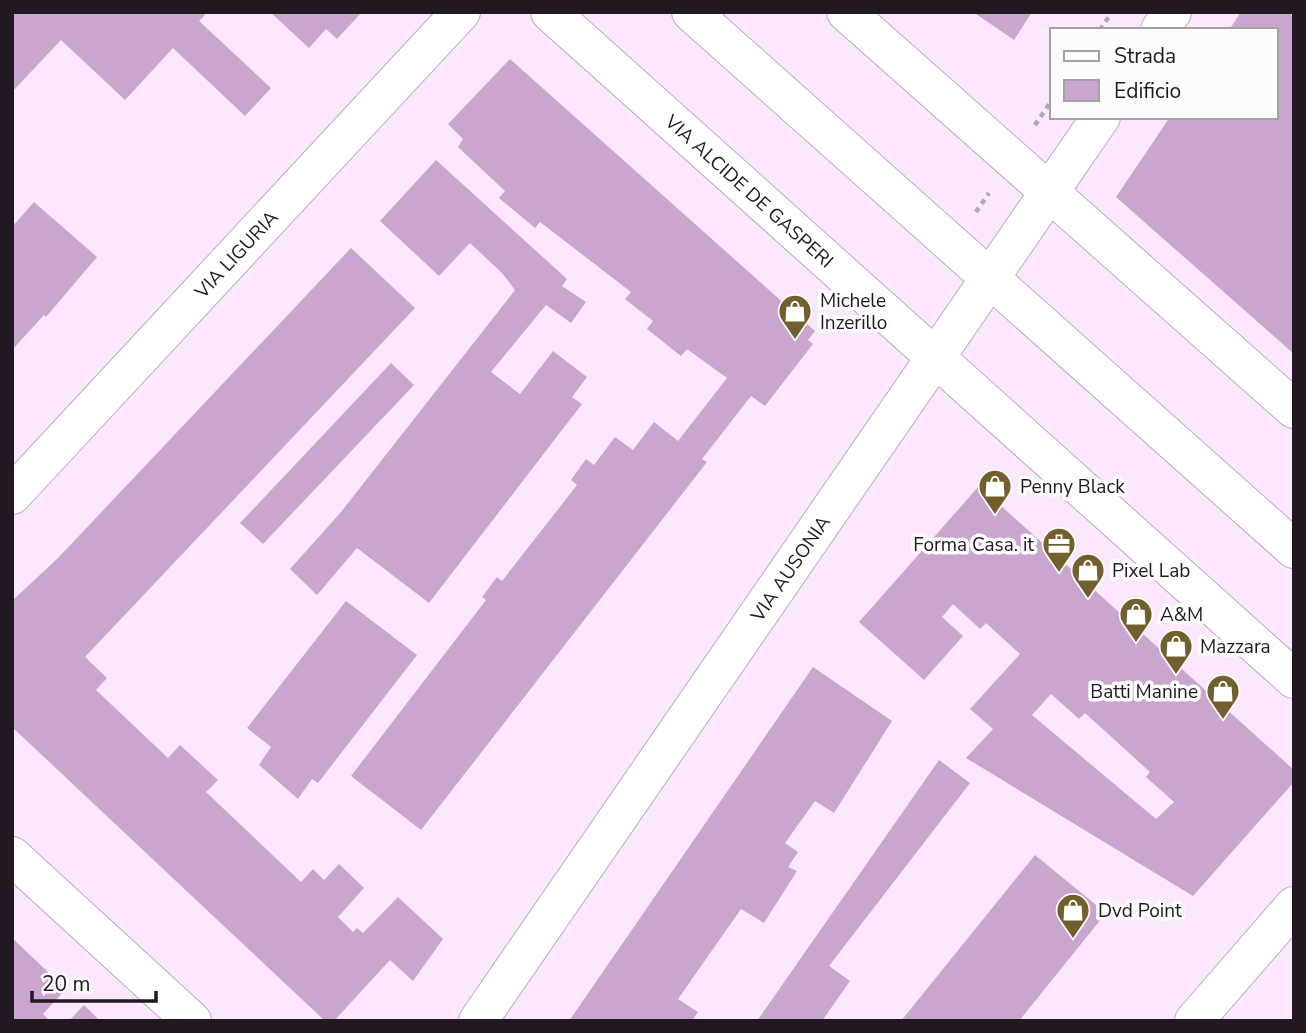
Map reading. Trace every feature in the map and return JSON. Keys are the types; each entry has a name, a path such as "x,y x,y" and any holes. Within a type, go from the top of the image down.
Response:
{"street":[{"name":"VIA LIGURIA","path":"12,495 461,12"},
{"name":"VIA ALCIDE DE GASPERI","path":"550,12 1294,679"},
{"path":"691,12 1294,549"},
{"path":"846,12 1294,409"},
{"path":"1161,28 1172,12"},
{"name":"VIA AUSONIA","path":"478,1021 1100,119"},
{"path":"12,856 192,1021"},
{"path":"1194,1021 1294,906"}],"path":[{"path":"1102,28 1112,12"},
{"path":"1040,119 1050,103"}],"building":[{"path":"12,12 201,12 205,15 199,21 271,88 245,116 173,48 125,100 61,40 12,92"},
{"path":"270,12 362,12 337,39 326,29 309,48"},
{"path":"973,12 1032,12 1014,40"},
{"path":"1241,12 1288,12 1294,17 1294,354 1116,197 1169,119 1278,119 1278,28 1230,28"},
{"path":"510,59 815,331 808,340 813,344 765,406 751,396 702,459 707,462 421,830 351,776 486,600 482,597 497,577 502,581 577,485 571,480 586,459 594,465 615,437 633,450 654,422 678,441 727,378 687,349 681,356 647,329 653,321 625,299 631,292 540,222 535,228 499,198 505,191 458,147 463,139 448,124"},
{"path":"436,160 567,279 562,286 586,302 571,323 546,305 491,372 520,394 553,351 587,377 572,397 582,404 429,603 357,548 317,595 290,569 341,512 515,290 502,273 470,243 439,276 380,221"},
{"path":"34,202 97,257 46,317 44,315 12,350 12,227"},
{"path":"351,248 415,308 85,657 107,678 96,690 168,758 180,745 218,780 206,792 301,882 313,869 324,880 339,864 364,888 338,917 353,932 357,928 363,933 398,897 443,939 413,981 390,960 334,1021 325,1021 12,727 12,601 58,558"},
{"path":"391,363 414,385 263,544 240,523"},
{"path":"979,486 1294,770 1294,782 1193,896 966,758 993,729 970,709 1020,654 986,623 980,629 953,604 942,617 963,636 924,680 859,622","holes":["1051,694 1079,719 1085,713 1150,772 1146,777 1174,802 1156,819 1032,715"]},
{"path":"346,601 417,655 318,783 312,779 298,799 259,765 271,747 247,728"},
{"path":"813,667 892,721 834,813 815,801 785,843 798,852 788,867 797,871 764,923 741,909 678,999 698,1012 692,1021 569,1021"},
{"path":"939,760 970,783 829,966 850,981 822,1021 757,1021"},
{"path":"1035,855 1106,913 1019,1021 901,1021"},
{"path":"12,938 66,989 43,1014 50,1021 12,1021"},
{"path":"84,1005 100,1021 69,1021"}],"place":[{"name":"Michele Inzerillo","path":"795,341"},
{"name":"Penny Black","path":"995,516"},
{"name":"Forma Casa. it","path":"1059,574"},
{"name":"Pixel Lab","path":"1088,600"},
{"name":"A&M","path":"1136,644"},
{"name":"Mazzara","path":"1176,676"},
{"name":"Batti Manine","path":"1223,721"},
{"name":"Dvd Point","path":"1073,940"}]}
